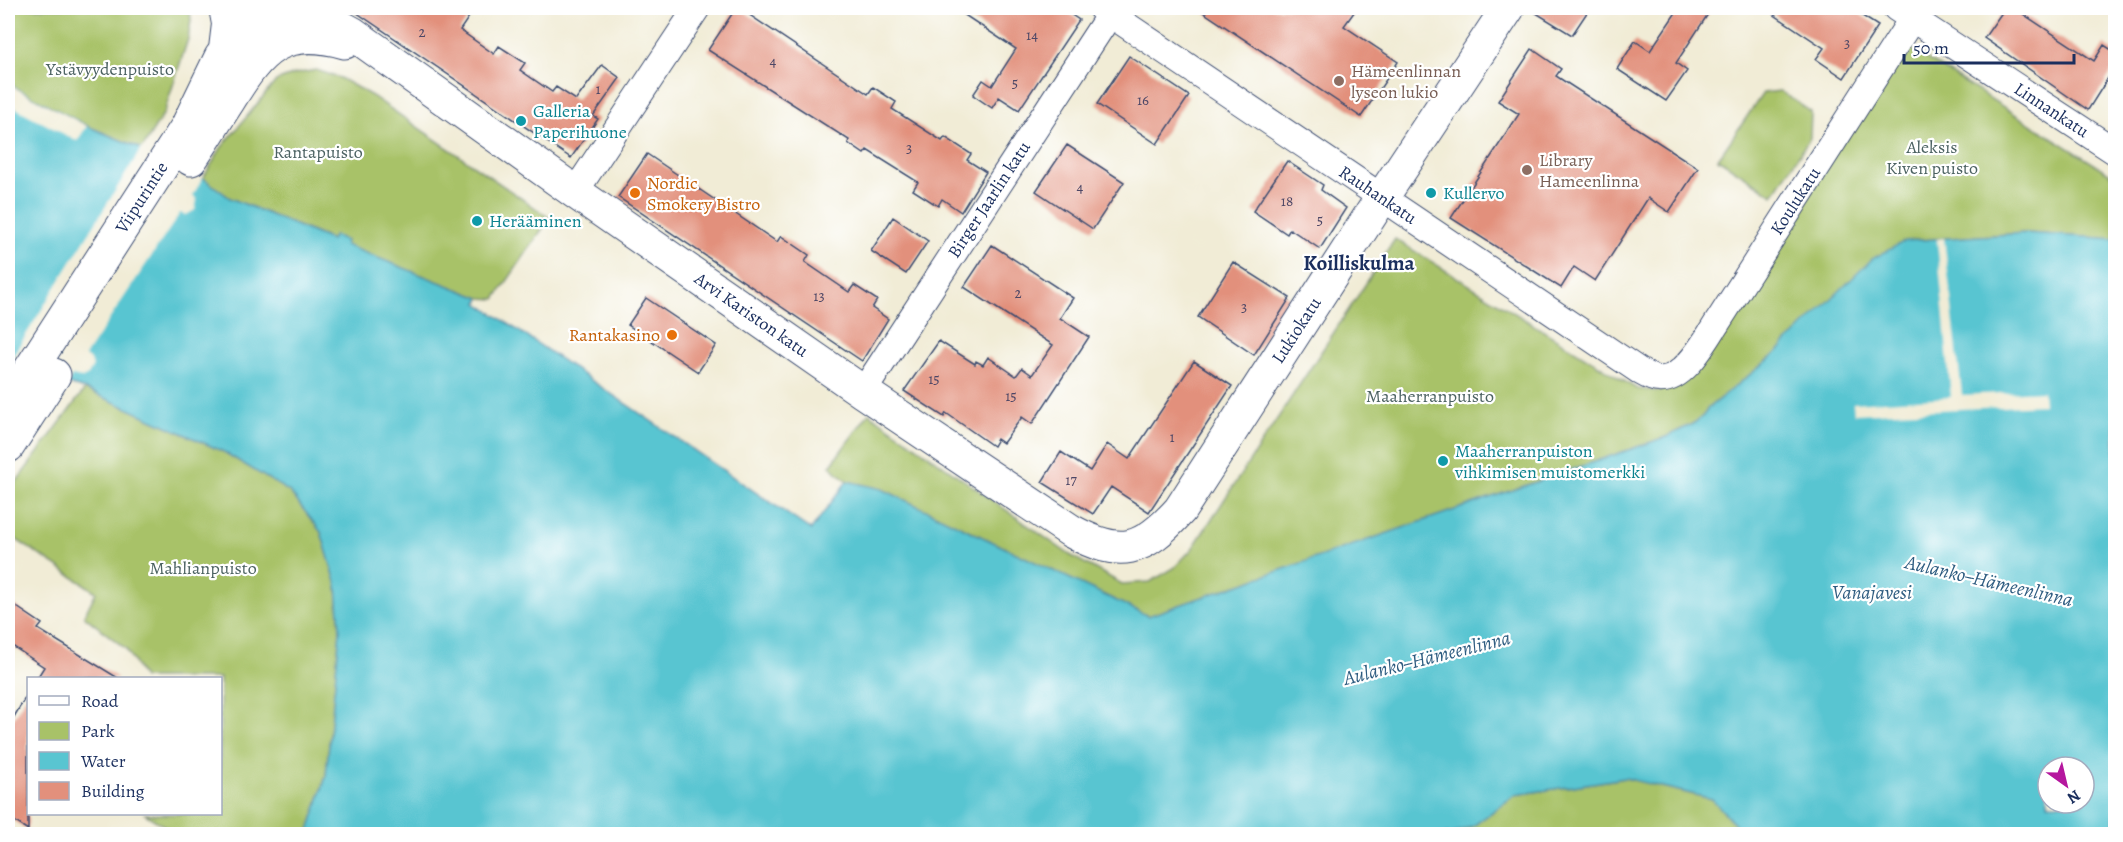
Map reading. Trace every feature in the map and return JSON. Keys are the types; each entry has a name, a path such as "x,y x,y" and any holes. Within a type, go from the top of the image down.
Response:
{"main road":[{"name":"Lukiokatu","path":"1129,547 1143,543 1161,531 1180,510 1381,199 1508,8"},
{"name":"Viipurintie","path":"196,132 221,57 270,19"},
{"name":"Viipurintie","path":"12,425 196,132 245,72 270,19"},
{"name":"Arvi Kariston katu","path":"270,19 349,43 386,59 863,392 1071,531 1091,542 1110,547 1129,547"}],"street":[{"path":"221,57 225,24 222,8"},
{"path":"574,192 697,8"},
{"name":"Rauhankatu","path":"1108,10 1381,199 1641,372 1658,379"},
{"name":"Birger Jaarlin katu","path":"863,392 1108,10"},
{"name":"Linnankatu","path":"1909,11 2115,152"},
{"name":"Koulukatu","path":"1658,379 1666,379 1675,375 1690,363 1719,320 1909,11"}],"green space":[{"name":"Ystävyydenpuisto","path":"8,8 190,8 191,21 188,39 164,113 142,149 87,126 8,84"},
{"name":"Maaherranpuisto","path":"1905,45 2115,177 2115,239 2026,233 1905,241 1819,312 1772,357 1708,408 1700,418 1666,437 1148,616 882,489 847,481 830,466 869,413 1070,555 1122,584 1150,582 1174,568 1192,549 1395,239 1637,389 1660,391"},
{"name":"Rantapuisto","path":"316,70 340,78 372,96 550,218 495,299 480,298 344,245 346,241 335,236 332,240 230,198 203,178 221,148 276,81"},
{"path":"1780,91 1811,112 1810,138 1773,195 1718,159 1763,93"},
{"name":"Mahlianpuisto","path":"85,389 224,452 290,492 321,532 337,585 340,631 326,776 308,834 177,834 147,815 222,815 222,677 142,677 126,649 84,616 96,592 14,538 8,540 8,493"},
{"path":"1625,778 1712,799 1744,834 1452,834 1473,826 1515,795"}],"water":[{"name":"Vanajavesi","path":"8,84 87,126 203,178 230,198 331,240 334,235 346,241 345,245 480,298 478,303 811,530 847,481 882,489 1148,616 1684,429 1772,357 1872,259 1905,241 2026,233 2115,239 2115,834 1744,834 1712,799 1625,778 1515,795 1473,826 1452,834 308,834 326,776 340,631 337,585 321,532 290,492 224,452 85,389 8,367"}],"pier":[{"path":"8,84 87,126 77,141 8,104"},
{"path":"143,146 204,176 193,195 197,200 195,210 186,215 180,213 85,356 93,366 88,375 82,378 72,376 65,387 8,370 8,364"},
{"path":"1944,238 1962,395 2043,391 2044,405 1854,414 1853,403 1951,397 1937,239"}],"building":[{"path":"350,8 475,8 460,30 494,54 499,46 525,63 520,70 552,92 556,87 576,100 602,65 620,78 593,116 598,119 571,158"},
{"path":"736,8 868,94 873,87 896,102 892,109 942,141 945,137 971,154 967,160 986,172 961,212 942,199 938,206 913,190 918,182 867,150 864,154 848,143 849,140 708,50"},
{"path":"954,8 1061,8 1079,20 1019,110 999,97 992,108 973,95 983,80 992,86 1016,49"},
{"path":"1197,8 1357,8 1344,26 1398,62 1361,117"},
{"path":"1528,8 1590,8 1572,35"},
{"path":"1679,8 1712,8 1676,63 1687,71 1666,101 1617,69 1635,41 1650,51"},
{"path":"1764,8 1850,8 1878,26 1844,78 1816,59 1824,48"},
{"path":"2005,8 2014,8 2094,61 2104,45 2115,52 2115,67 2088,110 1984,38"},
{"path":"1532,49 1561,69 1556,76 1698,168 1669,212 1648,198 1595,281 1574,267 1561,288 1451,218 1519,114 1498,101"},
{"path":"1129,56 1189,96 1157,144 1097,104"},
{"path":"1067,145 1124,182 1093,229 1036,191"},
{"path":"647,154 777,242 781,236 809,255 805,262 849,292 854,285 877,300 872,308 888,319 862,361 618,197"},
{"path":"1287,161 1323,185 1321,190 1346,208 1320,249 1290,229 1287,234 1253,211"},
{"path":"893,217 928,241 906,274 871,251"},
{"path":"992,245 1073,298 1060,318 1089,337 1032,424 1022,417 1003,443 997,439 993,446 946,413 944,417 904,391 939,341 975,364 976,361 983,365 988,357 1016,376 1022,368 1032,375 1053,345 964,287"},
{"path":"1233,262 1290,298 1254,355 1198,317"},
{"name":"Rantakasino","path":"646,298 716,345 698,372 628,325"},
{"path":"1194,361 1232,386 1149,512 1111,487 1093,514 1042,482 1061,452 1090,471 1107,444 1129,459"},
{"path":"8,601 42,624 38,629 116,677 38,677 44,667 8,643"},
{"path":"27,695 28,830 8,817 8,727"}],"place":[{"name":"Hämeenlinnan lyseon lukio","path":"1339,81"},
{"name":"Galleria Paperihuone","path":"521,121"},
{"name":"Library Hameenlinna","path":"1527,170"},
{"name":"Nordic Smokery Bistro","path":"635,193"},
{"name":"Kullervo","path":"1431,193"},
{"name":"Herääminen","path":"477,221"},
{"name":"Rantakasino","path":"672,335"},
{"name":"Maaherranpuiston vihkimisen muistomerkki","path":"1443,461"}],"district":[{"name":"Koilliskulma","path":"1359,263"}],"park label":[{"name":"Aleksis Kiven puisto","path":"1932,157"}],"water label":[{"name":"Aulanko–Hämeenlinna","path":"1989,581"},
{"name":"Aulanko–Hämeenlinna","path":"1427,658"}]}
